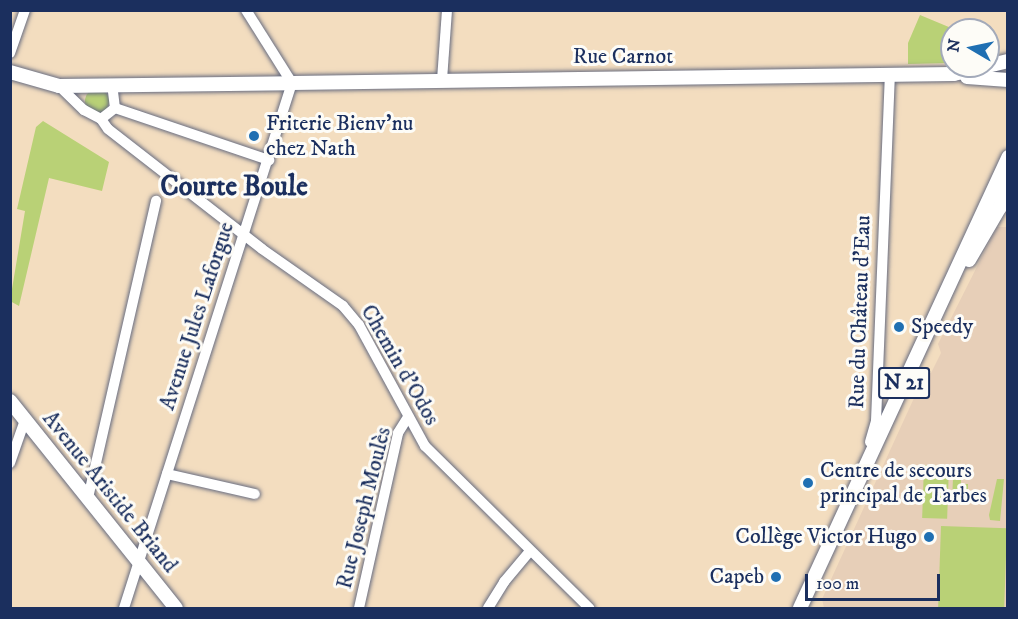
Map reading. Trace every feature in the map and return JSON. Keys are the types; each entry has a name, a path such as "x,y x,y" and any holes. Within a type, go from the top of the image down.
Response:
{"main road":[{"name":"Rue Carnot","path":"10,72 59,86 940,74"},
{"name":"Rue Carnot","path":"990,78 1008,80"},
{"name":"N 21","path":"800,609 1008,157"},
{"name":"N 21","path":"810,609 1008,183"},
{"name":"Avenue Aristide Briand","path":"10,401 176,609"}],"street":[{"path":"10,53 25,10"},
{"path":"246,10 292,83"},
{"path":"442,80 447,10"},
{"name":"Rue du Château d'Eau","path":"831,542 835,518 874,435 876,421 890,75"},
{"name":"Avenue Jules Laforgue","path":"124,609 138,559 269,160 292,83"},
{"path":"79,105 86,85"},
{"path":"112,85 115,108"},
{"name":"Chemin d'Odos","path":"59,86 79,105 102,119 108,129 353,316 425,446 529,552 589,609"},
{"path":"115,108 269,160"},
{"path":"102,119 115,108"},
{"path":"88,498 156,201"},
{"name":"Rue Joseph Moulès","path":"359,609 398,433 408,417"},
{"path":"10,463 25,420"},
{"path":"167,474 255,494"},
{"path":"488,609 499,588 529,552"}],"shaded area":[{"name":"Collège Victor Hugo","path":"997,227 1007,227 1007,608 824,608 822,599 925,374 931,373 941,353 938,344"}],"green space":[{"path":"920,15 940,23 940,63 908,64 908,43"},
{"path":"97,89 106,92 109,101 106,110 97,113 88,110 85,101 88,92"},
{"path":"43,121 109,162 102,191 49,178 19,306 10,301 25,211 17,209 36,127"},
{"path":"924,465 949,466 947,519 922,518"},
{"path":"953,478 961,478 961,484 968,484 968,501 952,501"},
{"path":"997,479 1004,479 1000,521 990,520 989,515"},
{"path":"941,526 1007,528 1004,608 938,608"}],"place":[{"name":"Friterie Bienv'nu chez Nath","path":"254,136"},
{"name":"Speedy","path":"899,327"},
{"name":"Centre de secours principal de Tarbes","path":"808,483"},
{"name":"Collège Victor Hugo","path":"929,537"},
{"name":"Capeb","path":"776,577"}],"district":[{"name":"Courte Boule","path":"234,187"}]}
